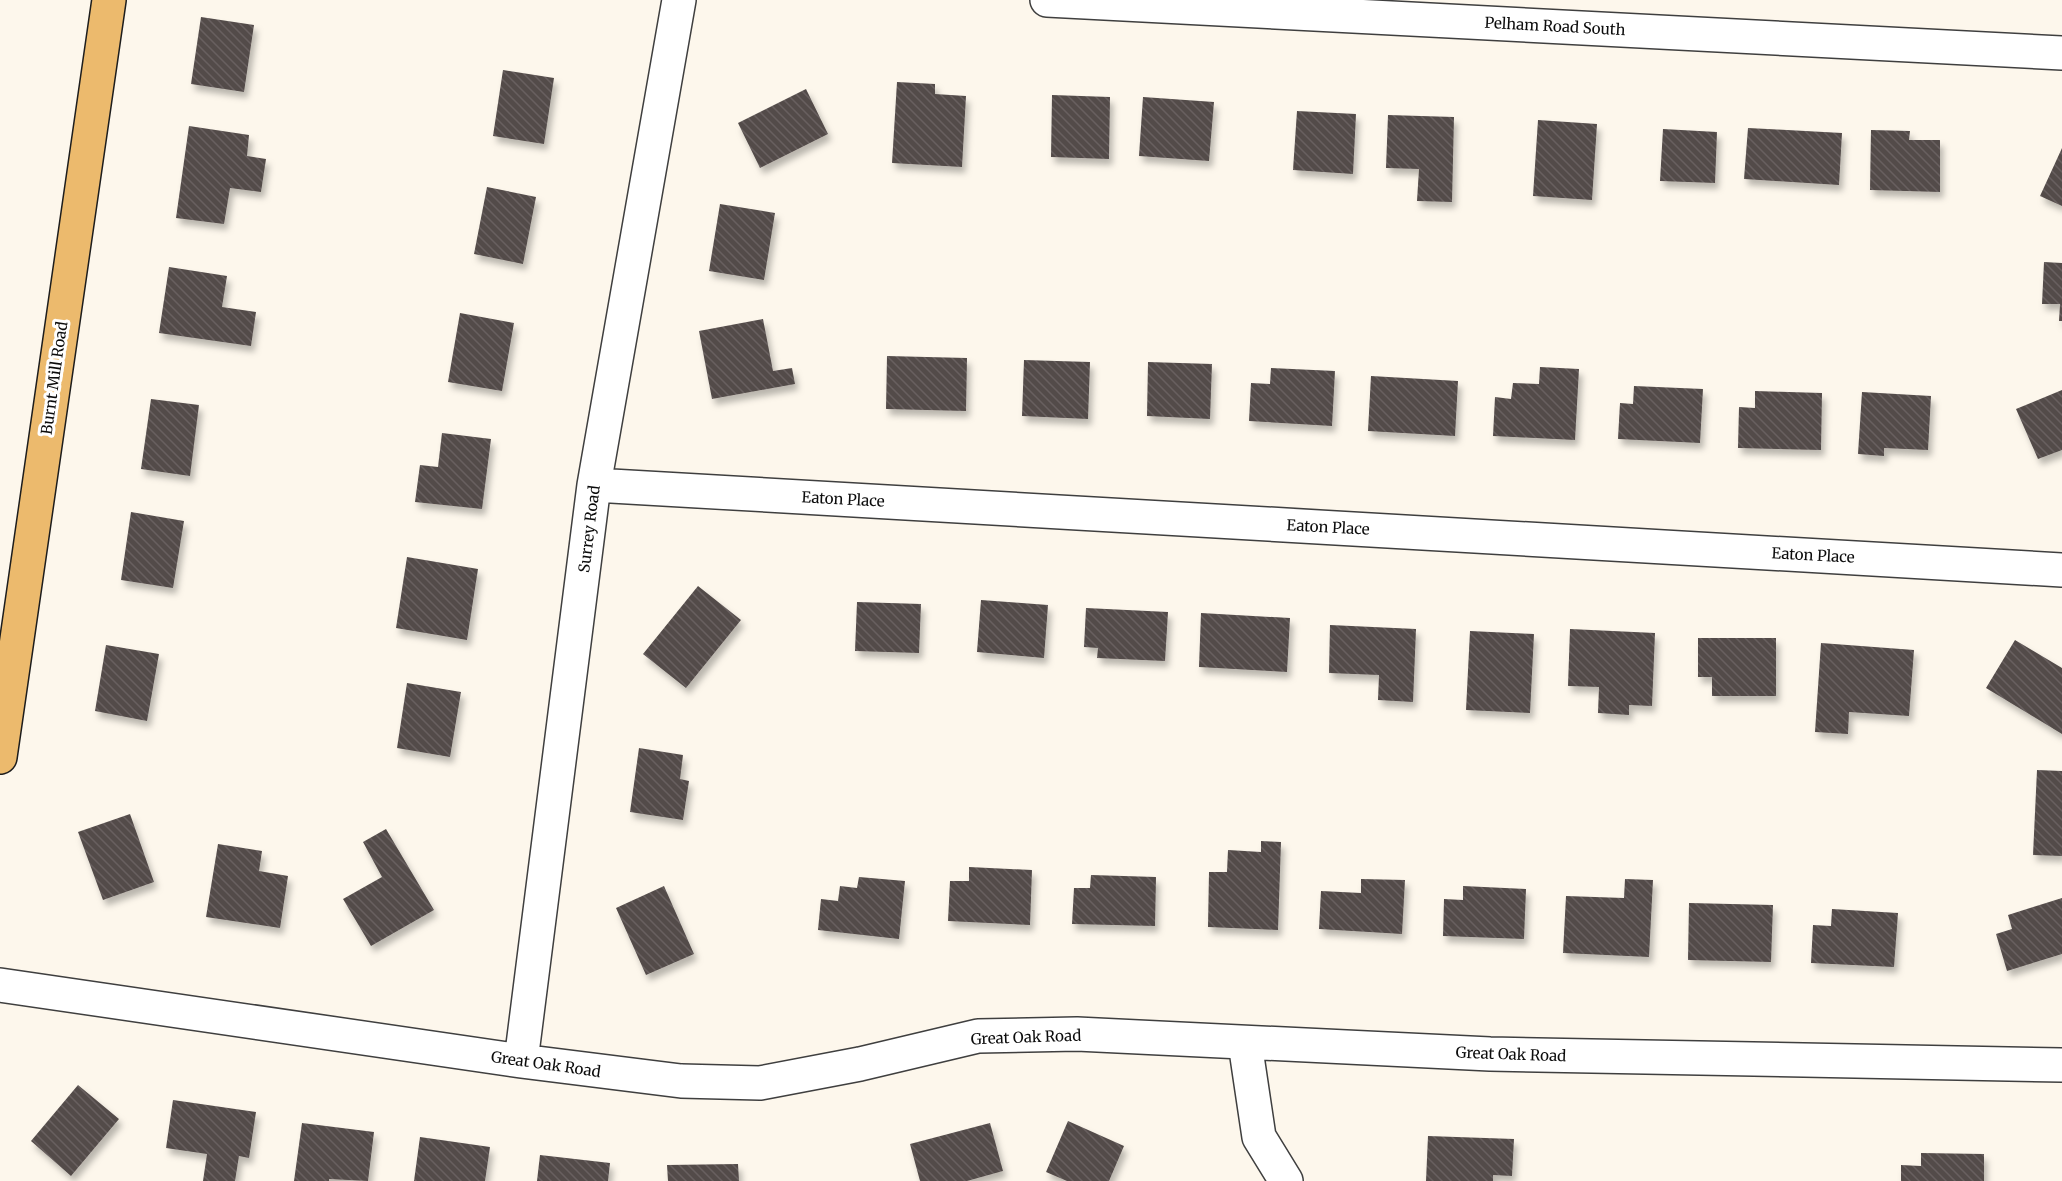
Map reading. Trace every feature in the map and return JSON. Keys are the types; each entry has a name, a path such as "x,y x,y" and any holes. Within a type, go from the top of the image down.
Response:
{"main road":[{"name":"Burnt Mill Road","path":"0,757 9,636 109,0"}],"street":[{"name":"Surrey Road","path":"521,1061 594,485 679,0"},
{"name":"Pelham Road South","path":"1047,0 2062,52"},
{"name":"Eaton Place","path":"594,485 2062,570"},
{"name":"Great Oak Road","path":"0,985 521,1061 681,1081 760,1083 860,1064 978,1036 1077,1034 1490,1054 2062,1065"},
{"path":"1245,1043 1259,1137 1286,1181"}],"building":[{"path":"201,17 254,25 244,92 191,84"},
{"path":"503,70 554,78 544,144 493,136"},
{"path":"897,82 935,84 935,94 966,96 962,167 892,163"},
{"path":"806,89 828,134 760,168 738,123"},
{"path":"1052,95 1110,97 1109,159 1051,157"},
{"path":"1143,97 1214,102 1209,161 1139,156"},
{"path":"1297,111 1356,114 1353,174 1293,170"},
{"path":"1388,115 1454,117 1452,202 1417,201 1419,169 1386,168"},
{"path":"1538,120 1597,124 1592,200 1533,196"},
{"path":"189,126 249,135 247,156 266,159 261,192 230,188 224,224 176,218"},
{"path":"1748,128 1842,133 1839,185 1744,179"},
{"path":"1663,129 1717,132 1715,183 1660,181"},
{"path":"1871,130 1910,131 1909,140 1940,140 1940,192 1870,190"},
{"path":"2062,148 2062,206 2040,196"},
{"path":"487,187 536,197 523,264 474,254"},
{"path":"720,204 775,213 764,280 709,271"},
{"path":"2044,262 2062,263 2062,321 2059,321 2060,304 2042,304"},
{"path":"169,267 227,276 222,307 256,312 251,346 159,333"},
{"path":"460,313 514,323 502,391 448,382"},
{"path":"763,319 773,371 792,368 795,384 712,399 699,331"},
{"path":"887,356 967,358 966,411 886,409"},
{"path":"1024,360 1090,362 1088,419 1022,416"},
{"path":"1148,362 1212,364 1210,419 1147,416"},
{"path":"1540,367 1579,369 1575,440 1493,436 1495,397 1511,399 1513,383 1539,384"},
{"path":"1271,368 1335,371 1332,426 1249,421 1251,383 1270,384"},
{"path":"1371,376 1458,381 1455,436 1368,431"},
{"path":"1634,386 1703,389 1700,443 1618,439 1620,403 1633,404"},
{"path":"2062,390 2062,450 2038,459 2016,409"},
{"path":"1755,391 1822,393 1821,450 1738,448 1739,407 1755,408"},
{"path":"1862,392 1931,396 1928,450 1884,448 1884,456 1858,454"},
{"path":"151,399 199,405 190,476 141,469"},
{"path":"442,433 491,439 482,509 415,502 420,465 438,467"},
{"path":"131,512 184,521 173,588 121,580"},
{"path":"407,557 478,569 467,640 396,628"},
{"path":"698,586 741,620 686,688 643,654"},
{"path":"981,600 1048,605 1044,658 977,652"},
{"path":"857,602 921,604 919,653 855,651"},
{"path":"1086,608 1168,612 1165,661 1097,658 1098,648 1084,647"},
{"path":"1201,613 1290,618 1287,672 1199,667"},
{"path":"1330,625 1416,629 1413,702 1378,700 1379,675 1329,673"},
{"path":"1570,629 1655,633 1652,706 1629,705 1629,715 1598,713 1599,687 1568,686"},
{"path":"1470,631 1534,634 1530,713 1466,710"},
{"path":"1698,638 1776,638 1776,696 1712,696 1712,677 1698,677"},
{"path":"2015,640 2062,668 2062,734 1986,688"},
{"path":"1821,643 1914,650 1909,716 1849,712 1848,734 1815,732"},
{"path":"106,645 159,654 147,721 95,711"},
{"path":"407,683 461,692 450,757 397,748"},
{"path":"639,748 683,755 680,779 689,781 683,820 630,812"},
{"path":"2037,770 2062,771 2062,856 2033,855"},
{"path":"130,814 154,882 103,900 78,832"},
{"path":"386,829 434,910 371,946 343,899 382,877 363,842"},
{"path":"1261,841 1281,842 1278,930 1208,927 1209,872 1227,872 1228,850 1261,852"},
{"path":"218,844 262,851 259,871 288,876 280,928 206,917"},
{"path":"969,867 1032,870 1030,925 948,921 950,881 969,881"},
{"path":"1091,875 1156,877 1155,926 1072,924 1074,888 1090,888"},
{"path":"859,877 905,881 899,939 818,930 821,899 838,901 840,886 857,888"},
{"path":"1361,879 1405,880 1402,934 1319,929 1321,891 1361,893"},
{"path":"1625,879 1653,880 1649,957 1563,953 1566,896 1624,898"},
{"path":"664,886 694,954 646,975 616,908"},
{"path":"1463,886 1526,889 1524,939 1443,936 1444,899 1463,900"},
{"path":"2062,898 2062,954 2007,971 1996,934 2012,929 2008,915"},
{"path":"1689,903 1773,905 1771,962 1688,960"},
{"path":"1832,909 1898,913 1894,967 1811,963 1813,925 1831,926"},
{"path":"78,1085 119,1119 71,1176 31,1141"},
{"path":"173,1100 256,1112 249,1158 239,1156 235,1181 203,1181 207,1154 166,1148"},
{"path":"1068,1121 1124,1146 1109,1181 1067,1181 1046,1172"},
{"path":"302,1123 374,1132 368,1181 329,1179 329,1181 294,1181"},
{"path":"990,1123 1003,1171 967,1181 920,1181 910,1144"},
{"path":"1428,1136 1514,1139 1512,1176 1493,1175 1493,1181 1426,1181"},
{"path":"420,1137 490,1147 485,1181 414,1181"},
{"path":"1921,1153 1984,1154 1984,1181 1901,1181 1901,1165 1921,1166"},
{"path":"540,1155 610,1163 608,1181 537,1181"},
{"path":"738,1164 739,1181 668,1181 667,1165"}]}
